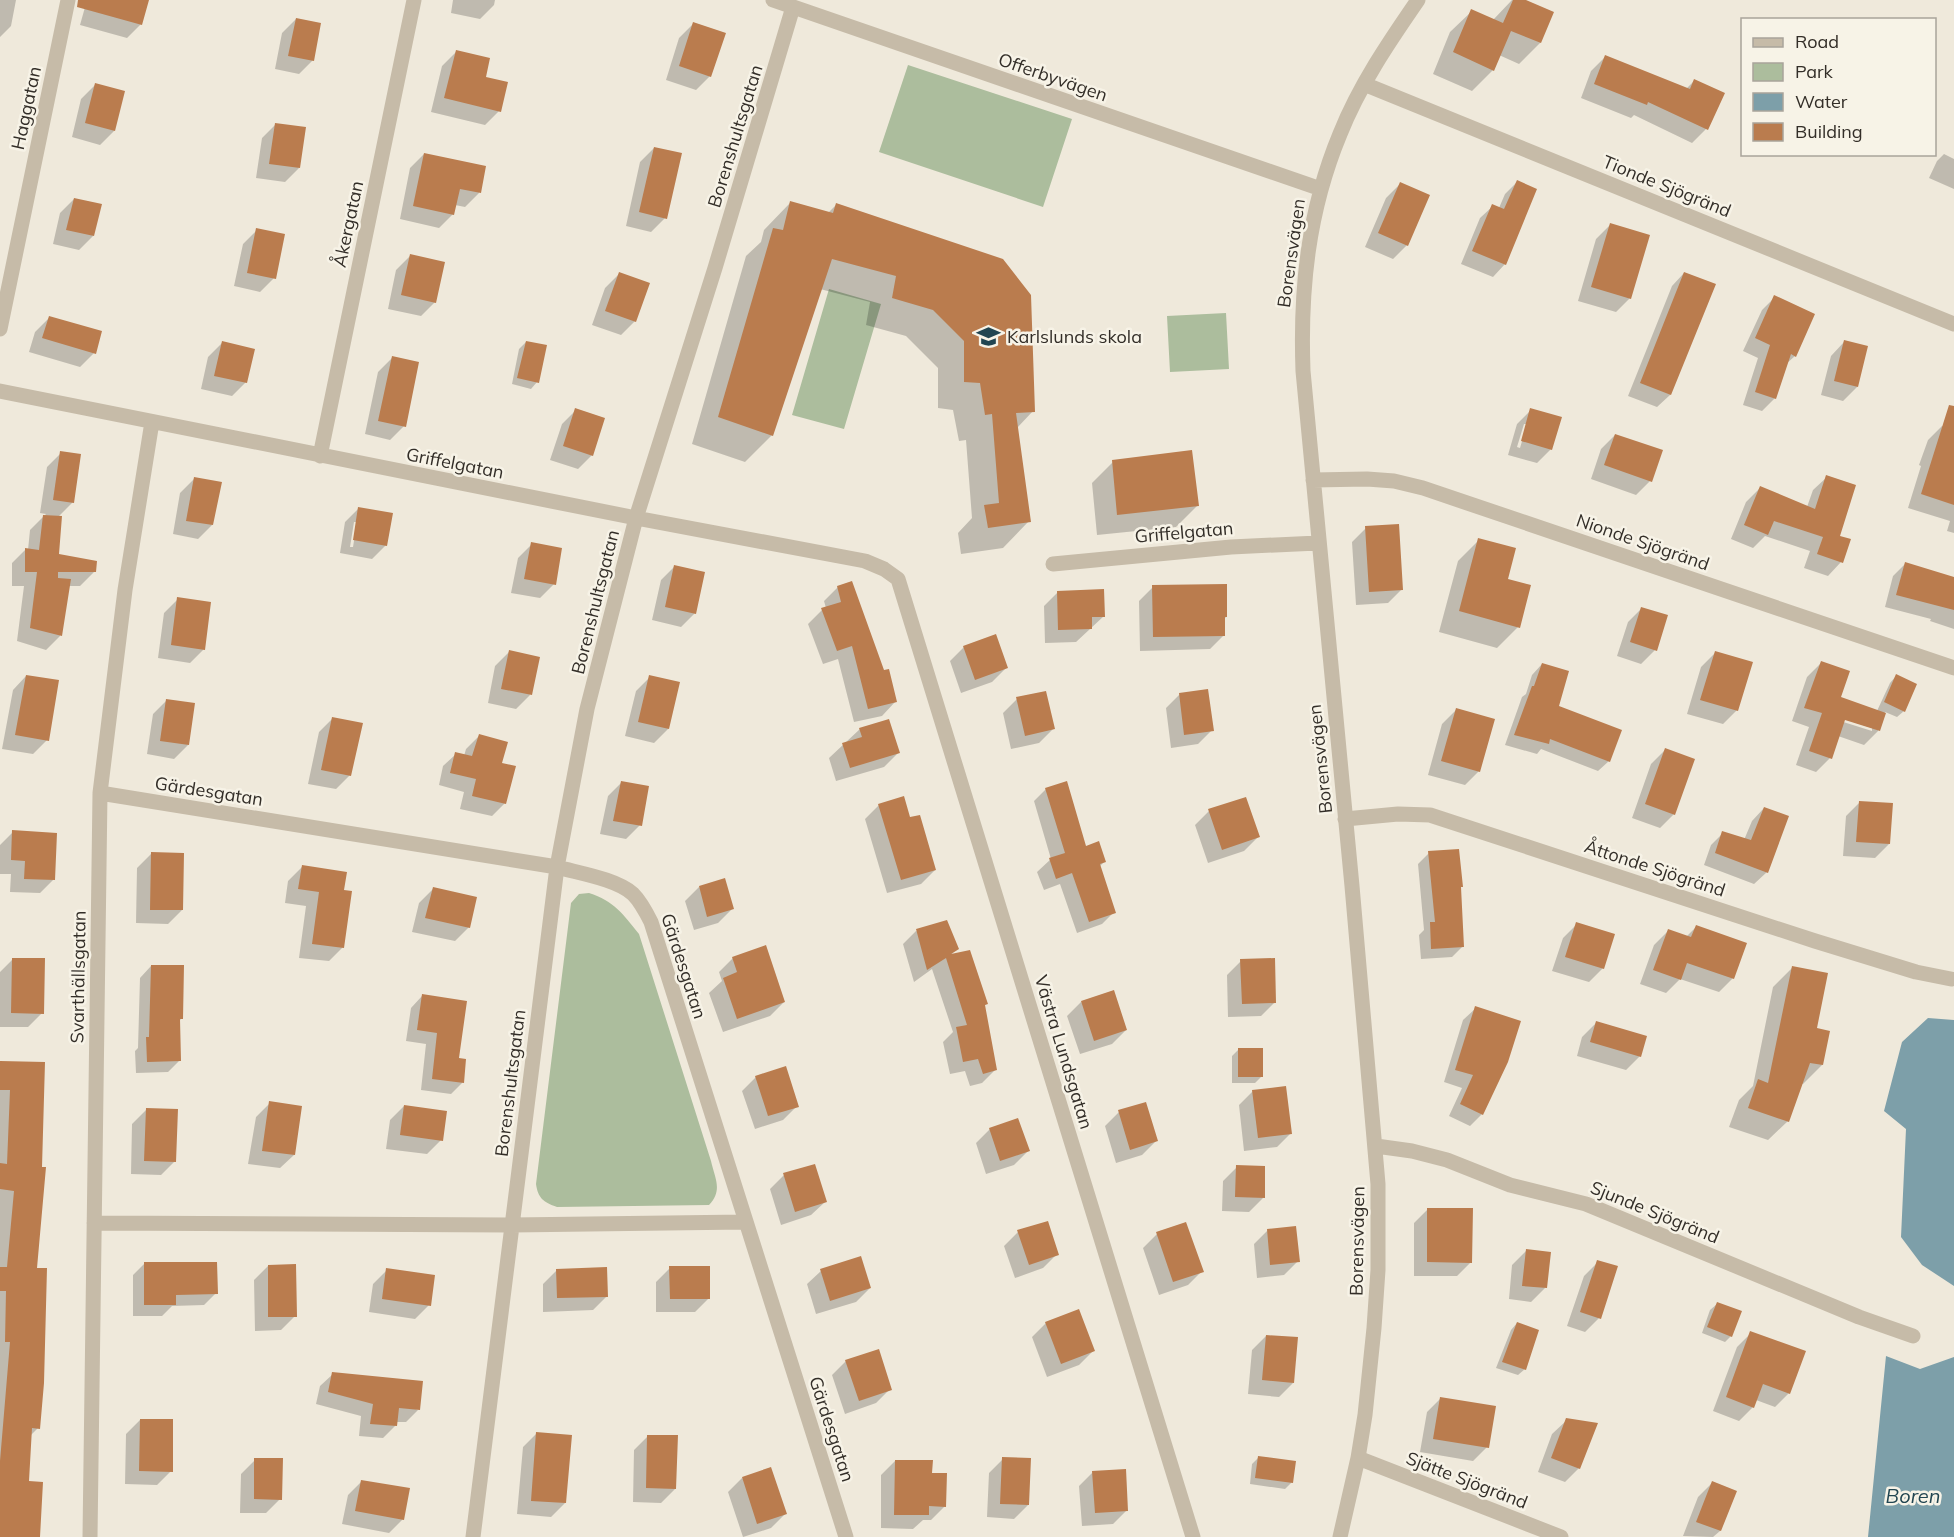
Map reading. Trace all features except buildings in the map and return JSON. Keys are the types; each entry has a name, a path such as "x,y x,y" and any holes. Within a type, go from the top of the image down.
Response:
{"street":[{"name":"Haggatan","path":"0,329 68,0"},
{"name":"Åkergatan","path":"320,456 414,0"},
{"name":"Offerbyvägen","path":"773,0 1321,189"},
{"name":"Borensvägen","path":"1340,1537 1365,1415 1377,1281 1376,1146 1303,371 1301,327 1303,282 1321,189 1340,132 1392,38 1418,0"},
{"name":"Borenshultsgatan","path":"473,1537 557,867 587,709 636,518 743,176 793,7"},
{"name":"Tionde Sjögränd","path":"1365,84 1954,324"},
{"name":"Griffelgatan","path":"0,391 320,456 865,561 884,569 898,579"},
{"name":"Svarthällsgatan","path":"90,1537 100,793 125,590 152,422"},
{"name":"Nionde Sjögränd","path":"1313,480 1367,479 1394,481 1423,488 1954,668"},
{"name":"Griffelgatan","path":"1053,564 1231,547 1318,543"},
{"name":"Västra Lundsgatan","path":"898,579 1193,1537"},
{"name":"Gärdesgatan","path":"100,793 557,867 610,882 631,892 651,922 846,1537"},
{"name":"Åttonde Sjögränd","path":"1345,819 1398,814 1430,814 1815,941 1916,972 1951,980"},
{"name":"Sjunde Sjögränd","path":"1376,1146 1412,1150 1447,1160 1510,1185 1586,1204 1859,1317 1913,1336"},
{"path":"94,1223 512,1225 745,1222"},
{"name":"Sjätte Sjögränd","path":"1358,1458 1561,1537"}],"green space":[{"path":"908,65 1072,119 1043,207 879,152"},
{"path":"829,289 881,304 844,429 792,415"},
{"path":"1226,313 1229,369 1170,372 1167,316"},
{"path":"589,893 612,904 639,934 716,1179 716,1194 709,1205 557,1207 545,1201 538,1193 536,1184 571,903 579,894"}],"water":[{"path":"1928,1018 1954,1020 1954,1286 1922,1265 1901,1237 1906,1129 1884,1111 1902,1042"},
{"name":"Boren","path":"1886,1356 1920,1369 1954,1357 1954,1537 1868,1537"}],"place":[{"name":"Karlslunds skola","path":"989,336"}]}
